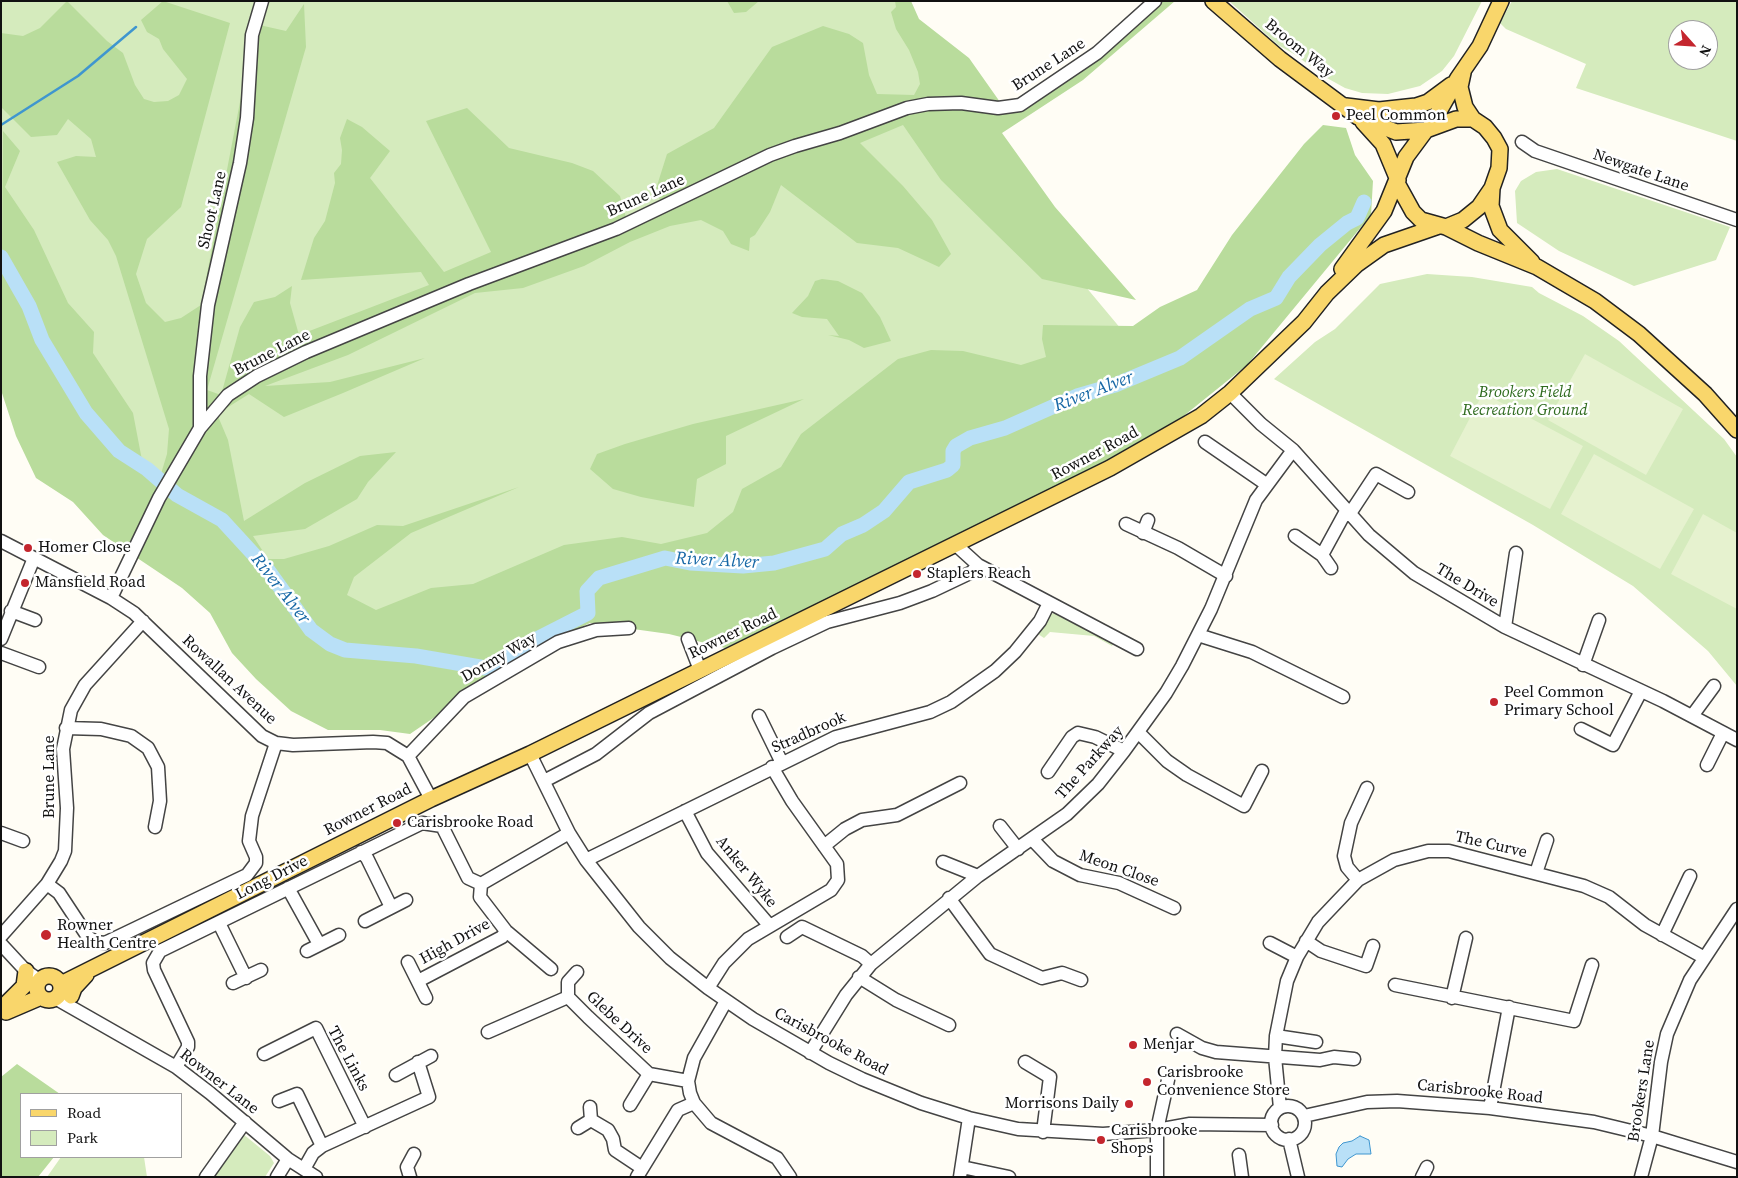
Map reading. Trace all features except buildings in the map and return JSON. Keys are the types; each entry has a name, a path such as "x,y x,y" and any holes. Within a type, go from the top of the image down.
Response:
{"main road":[{"name":"Broom Way","path":"1213,1 1280,59 1358,117 1383,144 1397,182"},
{"path":"1501,1 1480,46 1428,128 1409,151 1397,182 1412,212 1421,220 1443,227 1537,267 1595,301 1640,334 1705,394 1737,430"},
{"name":"Broom Way","path":"1340,104 1379,110 1416,106 1428,102 1446,90 1460,75"},
{"path":"1443,227 1464,220 1479,207 1492,188 1499,168 1500,149 1485,127 1473,119 1465,107 1460,87 1460,75"},
{"name":"Broom Way","path":"1358,117 1396,132 1428,128"},
{"path":"1428,128 1456,119 1473,119"},
{"name":"Rowner Road","path":"52,988 430,799 530,754 956,545 1110,468 1201,416 1230,393 1304,322 1327,293 1384,211 1397,182"},
{"path":"1492,188 1491,206 1500,230 1537,267"},
{"name":"Rowner Road","path":"1327,293 1356,265 1384,245 1443,227"},
{"name":"Rowner Road","path":"2,1010 52,988 118,954"},
{"path":"2,1010 24,986 26,971"}],"street":[{"name":"Shoot Lane","path":"200,428 200,376 208,305 240,163 247,118 252,35 262,1"},
{"name":"Brune Lane","path":"111,598 172,473 200,428 228,395 277,364 508,268 616,228 770,155 907,108 942,103 998,108 1020,105 1097,53 1155,1"},
{"name":"Newgate Lane","path":"1522,142 1534,156 1737,220"},
{"name":"The Drive","path":"1230,393 1261,424 1292,450 1348,513 1386,551 1414,573 1505,627 1641,691 1737,740"},
{"path":"1206,442 1266,484"},
{"name":"The Parkway","path":"810,1053 846,995 871,964 949,898 1081,802 1139,733 1166,693 1198,635 1226,576 1247,519 1266,484 1292,450"},
{"path":"1322,555 1348,513 1376,474 1408,492"},
{"path":"1143,533 1148,520"},
{"path":"1126,524 1178,548 1226,576"},
{"path":"1296,536 1322,555 1331,568"},
{"name":"Rowallan Avenue","path":"1,541 111,598 143,622 262,736 276,743 293,745 373,742 387,744 408,756"},
{"path":"956,545 978,565 1137,649"},
{"path":"1505,627 1516,553"},
{"path":"1,639 34,558"},
{"path":"544,781 596,754 649,713 772,648 827,622 900,603 932,591 972,572 978,565"},
{"name":"Stradbrook","path":"586,860 836,737 930,712 951,702 995,671 1015,652 1040,620 1049,602"},
{"path":"11,611 35,620"},
{"path":"1583,665 1598,620"},
{"name":"Brune Lane","path":"1,936 47,884 61,862 67,838 63,749 66,728 74,703 86,685 143,622"},
{"name":"Dormy Way","path":"408,756 464,697 558,642 596,630 629,628"},
{"path":"1198,635 1252,652 1344,697"},
{"path":"688,639 700,670"},
{"path":"1,653 39,667"},
{"path":"1692,716 1714,686"},
{"path":"1581,729 1612,745 1641,691"},
{"path":"708,988 724,963 735,952 769,925 831,890 838,880 839,870 792,801 759,716"},
{"path":"66,728 100,729 131,736 148,748 158,767 160,801 155,827"},
{"path":"1048,772 1072,737 1078,733 1095,737 1124,751"},
{"path":"1139,733 1167,761 1187,775 1244,806 1262,771"},
{"path":"1707,765 1723,733"},
{"path":"47,884 58,893 88,937 96,942 105,943 247,875 252,870 256,857 249,841 248,831 276,743"},
{"name":"Carisbrooke Road","path":"530,754 568,833 586,860 639,927 670,958 708,988 810,1053 876,1085 969,1118 1018,1130 1103,1134 1157,1130 1190,1124 1272,1125"},
{"path":"408,756 430,799"},
{"path":"824,846 844,830 862,820 897,815 960,783"},
{"path":"1358,880 1347,867 1344,856 1351,823 1367,788"},
{"name":"Anker Wyke","path":"685,812 707,853 769,925"},
{"name":"Long Drive","path":"176,1067 188,1047 188,1042 154,970 153,963 160,952 422,823 442,826 468,878 481,884"},
{"path":"1000,826 1018,849"},
{"path":"1,833 23,841"},
{"path":"551,969 506,931 480,897 481,884 568,833"},
{"name":"Meon Close","path":"1032,839 1053,861 1080,875 1119,883 1174,908"},
{"path":"1536,873 1547,840"},
{"name":"The Curve","path":"1280,1108 1275,1056 1276,1036 1285,989 1297,957 1318,922 1358,880 1394,860 1428,851 1465,853 1598,891 1662,935 1703,957"},
{"path":"361,852 367,858 391,907"},
{"path":"943,862 978,876"},
{"path":"1662,935 1690,876"},
{"path":"288,888 319,944"},
{"path":"949,898 990,954 1042,978 1062,973 1081,980"},
{"path":"364,921 406,900"},
{"name":"Brookers Lane","path":"1641,1177 1652,1136 1661,1062 1667,1034 1678,1005 1703,957 1737,909"},
{"path":"218,923 246,978"},
{"path":"787,936 802,927 862,956 871,964"},
{"name":"High Drive","path":"418,981 502,937 506,931"},
{"path":"307,951 340,934"},
{"path":"1452,998 1466,938"},
{"path":"1306,941 1321,951 1366,966 1373,946"},
{"path":"1270,942 1297,957"},
{"name":"Rowner Lane","path":"1,944 26,971 52,988 96,1022 176,1067 288,1159 316,1177"},
{"name":"High Drive","path":"408,962 426,998"},
{"path":"1395,984 1452,998 1509,1007 1574,1021 1592,965"},
{"path":"233,983 261,970"},
{"name":"Glebe Drive","path":"577,972 568,982 568,996 649,1074 688,1081"},
{"path":"859,977 896,1000 950,1025"},
{"name":"Glebe Drive","path":"488,1032 568,996"},
{"path":"726,1001 694,1058 688,1081 694,1103 711,1123 777,1158 790,1177"},
{"path":"1490,1108 1509,1007"},
{"name":"The Links","path":"264,1054 316,1028 365,1126"},
{"path":"1178,1034 1202,1048 1216,1052 1320,1060 1334,1057 1354,1058"},
{"path":"1276,1036 1316,1042"},
{"path":"396,1074 432,1056"},
{"path":"304,1169 313,1153 322,1146 429,1097 418,1062"},
{"path":"1025,1062 1050,1077 1043,1132"},
{"name":"Glebe Drive","path":"630,1105 649,1074"},
{"path":"1157,1177 1157,1130 1168,1080"},
{"path":"279,1101 297,1094 322,1146"},
{"name":"Carisbrooke Road","path":"1304,1116 1367,1102 1397,1101 1490,1108 1594,1122 1652,1136 1737,1162"},
{"path":"591,1120 611,1128 613,1151 639,1172 678,1110 694,1103"},
{"path":"1287,1106 1295,1107 1304,1116 1304,1129 1300,1134 1289,1139 1276,1134 1272,1125 1272,1117 1280,1108 1287,1106"},
{"path":"590,1107 591,1120"},
{"path":"969,1118 961,1172 1009,1177"},
{"path":"578,1128 591,1120"},
{"path":"206,1177 245,1122"},
{"path":"1289,1139 1298,1177"},
{"path":"410,1177 407,1167 414,1154"},
{"path":"1239,1155 1242,1177"},
{"path":"277,1177 288,1159"}],"green space":[{"path":"1,1 908,1 963,140 1157,372 355,682 79,486 1,305"},
{"path":"67,1 107,41 123,53 135,85 144,99 154,102 168,101 179,95 187,79 163,49 159,39 147,32 141,20 163,1 230,23 181,207 147,239 136,274 146,303 165,322 181,318 201,305 255,24 286,31 304,4 306,47 207,390 221,395 240,327 254,302 275,297 292,286 290,303 299,335 429,285 421,272 301,280 314,238 325,221 335,183 334,173 341,164 342,150 340,138 347,119 362,127 390,151 370,178 444,272 491,252 426,121 467,108 509,148 572,163 593,171 620,196 629,228 664,206 655,192 667,154 714,128 772,47 823,26 849,34 863,43 869,75 877,94 914,95 920,84 918,72 909,50 896,29 891,12 896,7 895,1 911,1 919,19 969,58 1000,102 1011,104 1089,52 1146,1 1175,1 1083,80 1002,133 1055,207 1136,300 1042,279 941,180 903,125 860,143 903,186 932,220 951,254 939,267 898,248 857,243 781,185 770,212 755,235 750,238 749,251 731,244 723,231 701,220 670,226 630,242 584,266 523,288 475,293 348,355 265,386 330,382 425,358 343,393 284,417 249,394 217,414 228,440 244,521 305,483 360,456 396,452 368,482 357,499 305,529 253,536 268,559 284,559 329,546 377,525 403,526 519,487 411,533 354,577 347,595 376,610 431,588 473,584 564,545 622,537 661,544 707,533 733,512 742,489 781,467 801,434 898,359 931,350 963,351 1021,365 1046,357 1042,339 1043,325 1133,326 1160,307 1197,290 1232,235 1304,144 1323,125 1346,128 1355,155 1373,181 1371,215 1247,365 1145,447 725,648 669,634 590,623 556,639 502,671 410,734 380,730 328,730 291,711 256,679 232,653 210,613 182,588 103,535 73,502 36,478 16,436 1,390 3,131 20,151 5,187 34,230 68,303 94,332 93,353 133,413 145,476 160,477 167,454 169,429 116,256 108,240 90,220 57,162 76,156 96,157 91,139 68,119 57,135 31,137 1,107 1,33 23,36 40,28"},
{"path":"727,1 759,1 746,12 734,13"},
{"path":"1229,1 1482,1 1454,56 1442,71 1420,86 1388,94 1362,93 1345,88 1327,78 1278,45"},
{"path":"1512,1 1737,1 1737,141 1576,88 1586,64 1506,29 1500,23"},
{"path":"1557,169 1730,227 1716,260 1634,286 1559,251 1517,223 1515,191 1521,181 1536,172"},
{"name":"Brookers Field Recreation Ground","path":"1427,274 1472,277 1532,287 1539,293 1583,316 1619,341 1724,439 1737,457 1737,686 1708,651 1633,586 1533,525 1274,379 1315,342 1335,329 1380,284"},
{"path":"822,279 838,281 862,293 880,317 891,341 864,348 849,340 828,335 839,336 827,319 802,317 792,313 808,296 815,281"},
{"path":"1585,354 1683,409 1646,475 1548,420"},
{"path":"1483,393 1583,446 1550,509 1450,456"},
{"path":"804,399 726,436 726,464 697,479 694,507 641,497 613,489 590,469 597,454 625,444 693,424"},
{"path":"1594,454 1694,509 1660,569 1561,514"},
{"path":"1703,514 1737,533 1737,609 1671,574"},
{"path":"1057,613 1114,642 1112,646 1094,636 1050,632 1044,638 1035,632 1048,614"},
{"path":"17,1064 59,1093 20,1093 20,1158 53,1158 38,1177 1,1177 1,1077"},
{"path":"243,1134 270,1156 274,1163 265,1177 211,1177"},
{"path":"60,1158 144,1158 147,1177 47,1177"}],"water":[{"path":"1360,1136 1369,1140 1371,1154 1356,1154 1348,1159 1342,1167 1337,1166 1336,1154 1339,1147 1343,1143 1352,1141"}],"waterway":[{"path":"1,125 78,76 136,27"},
{"name":"River Alver","path":"1,257 29,306 42,340 86,413 119,451 147,469 177,495 222,520 267,569 311,630 330,644 345,650 416,656 486,668 588,613 587,591 599,578 665,558 690,563 743,566 774,563 825,549 842,534 863,525 884,511 909,482 947,470 953,465 953,451 956,446 970,438 1005,428 1077,396 1115,385 1180,358 1250,309 1276,298 1289,277 1320,245 1347,223 1357,218 1364,202"}],"place":[{"name":"Peel Common","path":"1336,116"},
{"name":"Homer Close","path":"28,548"},
{"name":"Staplers Reach","path":"917,574"},
{"name":"Mansfield Road","path":"25,583"},
{"name":"Peel Common Primary School","path":"1494,702"},
{"name":"Carisbrooke Road","path":"397,823"},
{"name":"Rowner Health Centre","path":"46,935"},
{"name":"Menjar","path":"1133,1045"},
{"name":"Carisbrooke Convenience Store","path":"1147,1082"},
{"name":"Morrisons Daily","path":"1129,1104"},
{"name":"Carisbrooke Shops","path":"1101,1140"}]}
